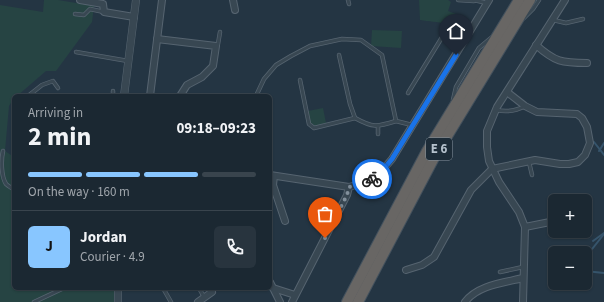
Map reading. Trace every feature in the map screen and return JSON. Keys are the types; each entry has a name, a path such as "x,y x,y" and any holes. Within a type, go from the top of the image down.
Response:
{"highway":[{"name":"E 6","path":"358,302 435,156 505,31 519,0"},
{"name":"E 6","path":"347,302 402,197 450,112 505,31 530,0"}],"street":[{"path":"80,0 103,4 104,12 134,17"},
{"path":"124,94 136,0"},
{"path":"150,94 162,0"},
{"path":"233,0 235,10"},
{"path":"523,302 525,227 519,212 492,169 487,147 487,131 496,110 565,0"},
{"path":"285,220 273,185 272,176 349,187 370,180 381,172 392,159 488,2"},
{"path":"157,39 216,46 213,66 202,77 187,84 181,94"},
{"path":"536,45 549,56 565,63 587,63"},
{"path":"406,270 422,265 434,257 471,190 492,169 535,160 560,164 573,164 578,162 585,155 590,143 587,127 582,118 577,114 537,112 525,106 507,92"},
{"path":"292,302 347,195 349,187"},
{"path":"525,227 548,222"},
{"path":"465,302 470,296 481,289 523,278"},
{"path":"272,285 295,295"},
{"path":"272,287 280,302"},
{"path":"118,290 118,302"},
{"path":"198,302 212,292"}],"lane":[{"path":"458,0 478,0 488,2"},
{"path":"505,31 533,9 539,0"},
{"path":"75,14 84,15 90,9 104,12"},
{"path":"552,20 566,23 583,19"},
{"path":"216,46 218,44 220,32"},
{"path":"408,93 446,32 470,32"},
{"path":"257,94 264,79 276,65 310,46 342,39 361,40 382,55 396,121"},
{"path":"76,52 128,61"},
{"path":"339,55 350,104 355,118"},
{"path":"300,80 309,124 314,128 355,118 367,124 378,126 396,121 412,125"},
{"path":"30,94 42,84 53,81 58,88"},
{"path":"496,110 505,112 525,106"},
{"path":"378,126 378,134"},
{"path":"3,151 2,158 4,178 7,184 12,188"},
{"path":"529,161 532,175"},
{"path":"500,272 524,267"},
{"path":"34,302 60,290"},
{"path":"164,290 171,302"},
{"path":"200,290 204,297"}],"green space":[{"path":"44,0 58,0 94,6 92,22 56,71 46,71 19,94 12,94 12,101 9,106 5,151 12,156 12,290 114,290 115,302 0,302 0,5 43,12"},
{"path":"419,0 448,0 451,2 448,11 456,14 456,30 448,30 446,24 443,23 420,20"},
{"path":"372,30 402,31 401,48 371,46"},
{"path":"323,108 326,123 315,126 310,123 308,111"}],"waterway":[{"path":"594,142 604,155"},
{"path":"599,151 604,143"},
{"path":"593,241 604,233"},
{"path":"592,249 604,234"},
{"path":"592,272 604,273"}],"way so far":[{"path":"325,238 348,193 349,187 356,186 372,179"}],"route":[{"path":"372,179 381,172 392,159 456,55"}]}
